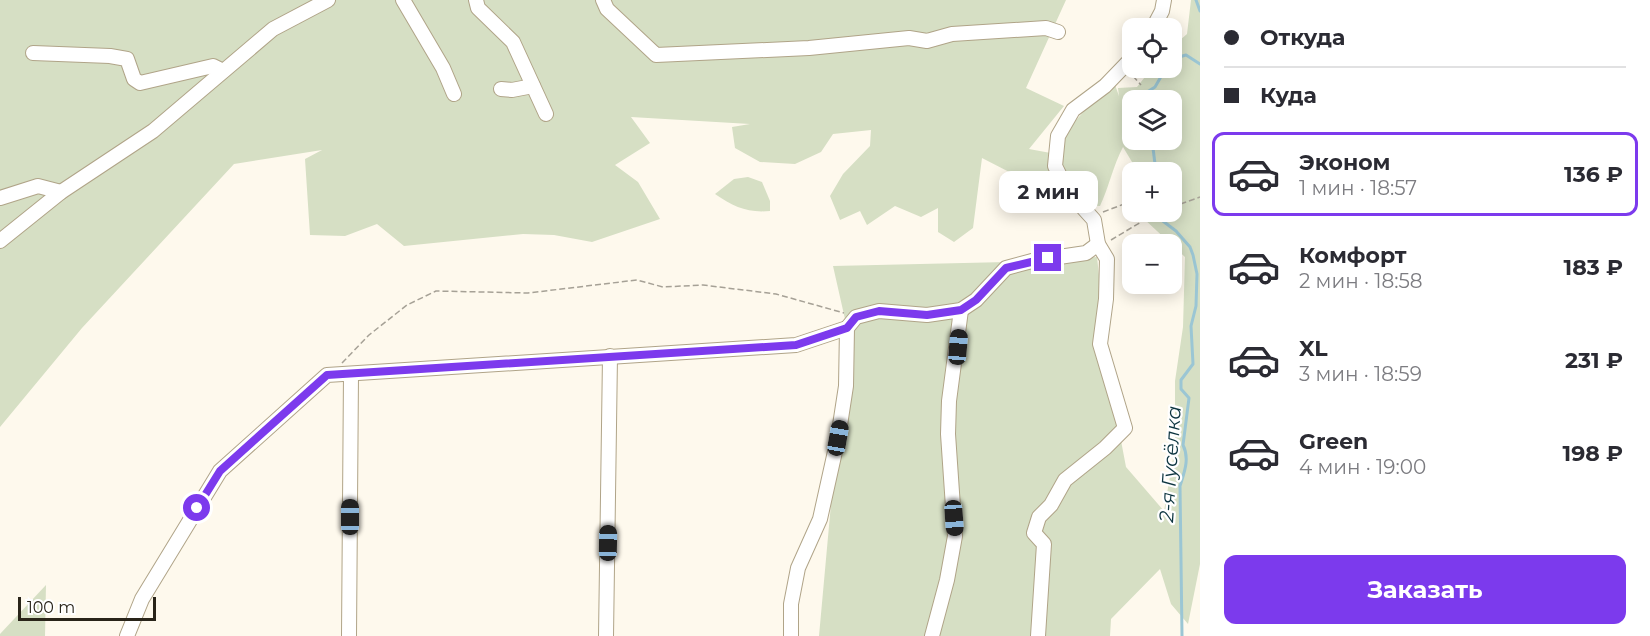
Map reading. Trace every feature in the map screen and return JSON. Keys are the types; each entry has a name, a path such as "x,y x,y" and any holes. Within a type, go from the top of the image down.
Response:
{"street":[{"path":"0,241 61,192 153,131 279,24 328,0"},
{"path":"403,0 443,68 454,94"},
{"path":"476,0 478,8 513,42 546,114"},
{"path":"603,0 607,9 656,55 809,48 909,38 927,41 952,34 1046,28 1058,32"},
{"path":"1158,18 1164,0"},
{"path":"33,53 110,56 127,59 134,79 140,83 213,66 223,71"},
{"path":"1038,636 1044,544 1034,533 1039,516 1051,505 1065,480 1105,448 1125,428 1100,344 1106,299 1107,259 1098,244 1094,220 1067,190 1055,166 1058,136 1073,110 1105,86 1122,68"},
{"path":"501,89 512,90 533,86"},
{"path":"0,198 38,186 61,192"},
{"path":"127,636 142,600 220,471 327,375 796,345 847,328 856,317 879,311 927,315 961,310 976,300 1006,268 1032,261 1086,253 1098,244"},
{"path":"932,636 947,580 955,536 948,434 949,400 961,310"},
{"path":"792,635 791,604 798,568 820,519 840,429 846,386 847,328"},
{"path":"606,636 610,356"},
{"path":"349,636 351,374"},
{"path":"920,636 926,636"}],"path":[{"path":"1133,78 1141,85"},
{"path":"1182,203 1200,197"},
{"path":"1094,220 1098,214 1122,205"},
{"path":"1098,244 1119,237 1141,222"},
{"path":"327,375 369,335 407,305 436,291 528,292 637,280 663,287 703,285 776,294 856,317"}],"green space":[{"path":"0,0 1066,0 1026,88 1064,106 1029,149 1056,154 1080,115 1115,85 1119,96 1118,88 1137,87 1144,78 1182,78 1182,38 1187,34 1191,0 1200,0 1200,564 1188,624 1171,604 1160,569 1111,619 1110,636 819,636 847,328 833,266 1007,262 1097,257 1112,393 1126,467 1164,511 1175,447 1175,381 1183,327 1185,257 1182,254 1182,234 1160,234 1147,222 1182,222 1182,162 1132,162 1125,150 1182,150 1182,90 1122,90 1122,149 1100,206 1081,205 1056,176 1040,188 982,158 973,228 954,242 938,232 938,208 921,217 895,206 867,225 860,211 840,220 830,196 843,174 870,146 871,130 833,134 821,152 795,164 760,162 735,148 732,127 750,124 631,117 650,143 615,165 638,182 660,219 592,242 554,235 523,234 404,246 377,224 345,236 310,235 305,159 322,150 234,164 82,328 0,427"},
{"path":"748,177 762,182 770,201 770,211 741,208 715,194 734,179"},
{"path":"46,585 45,636 0,636 0,634"}],"waterway":[{"name":"2-я Гусёлка","path":"1196,0 1200,11"},
{"name":"2-я Гусёлка","path":"1182,56 1186,55 1200,64"},
{"name":"2-я Гусёлка","path":"1150,90 1160,78"},
{"name":"2-я Гусёлка","path":"1153,150 1155,162"},
{"name":"2-я Гусёлка","path":"1164,222 1190,247 1197,274 1196,306 1191,326 1193,364 1181,380 1181,389 1189,398 1183,445 1185,471 1180,486 1182,636"}],"route":[{"path":"197,508 220,471 253,444 327,375 796,345 847,328 856,317 879,311 927,315 961,310 976,300 1006,268 1048,258"}]}
